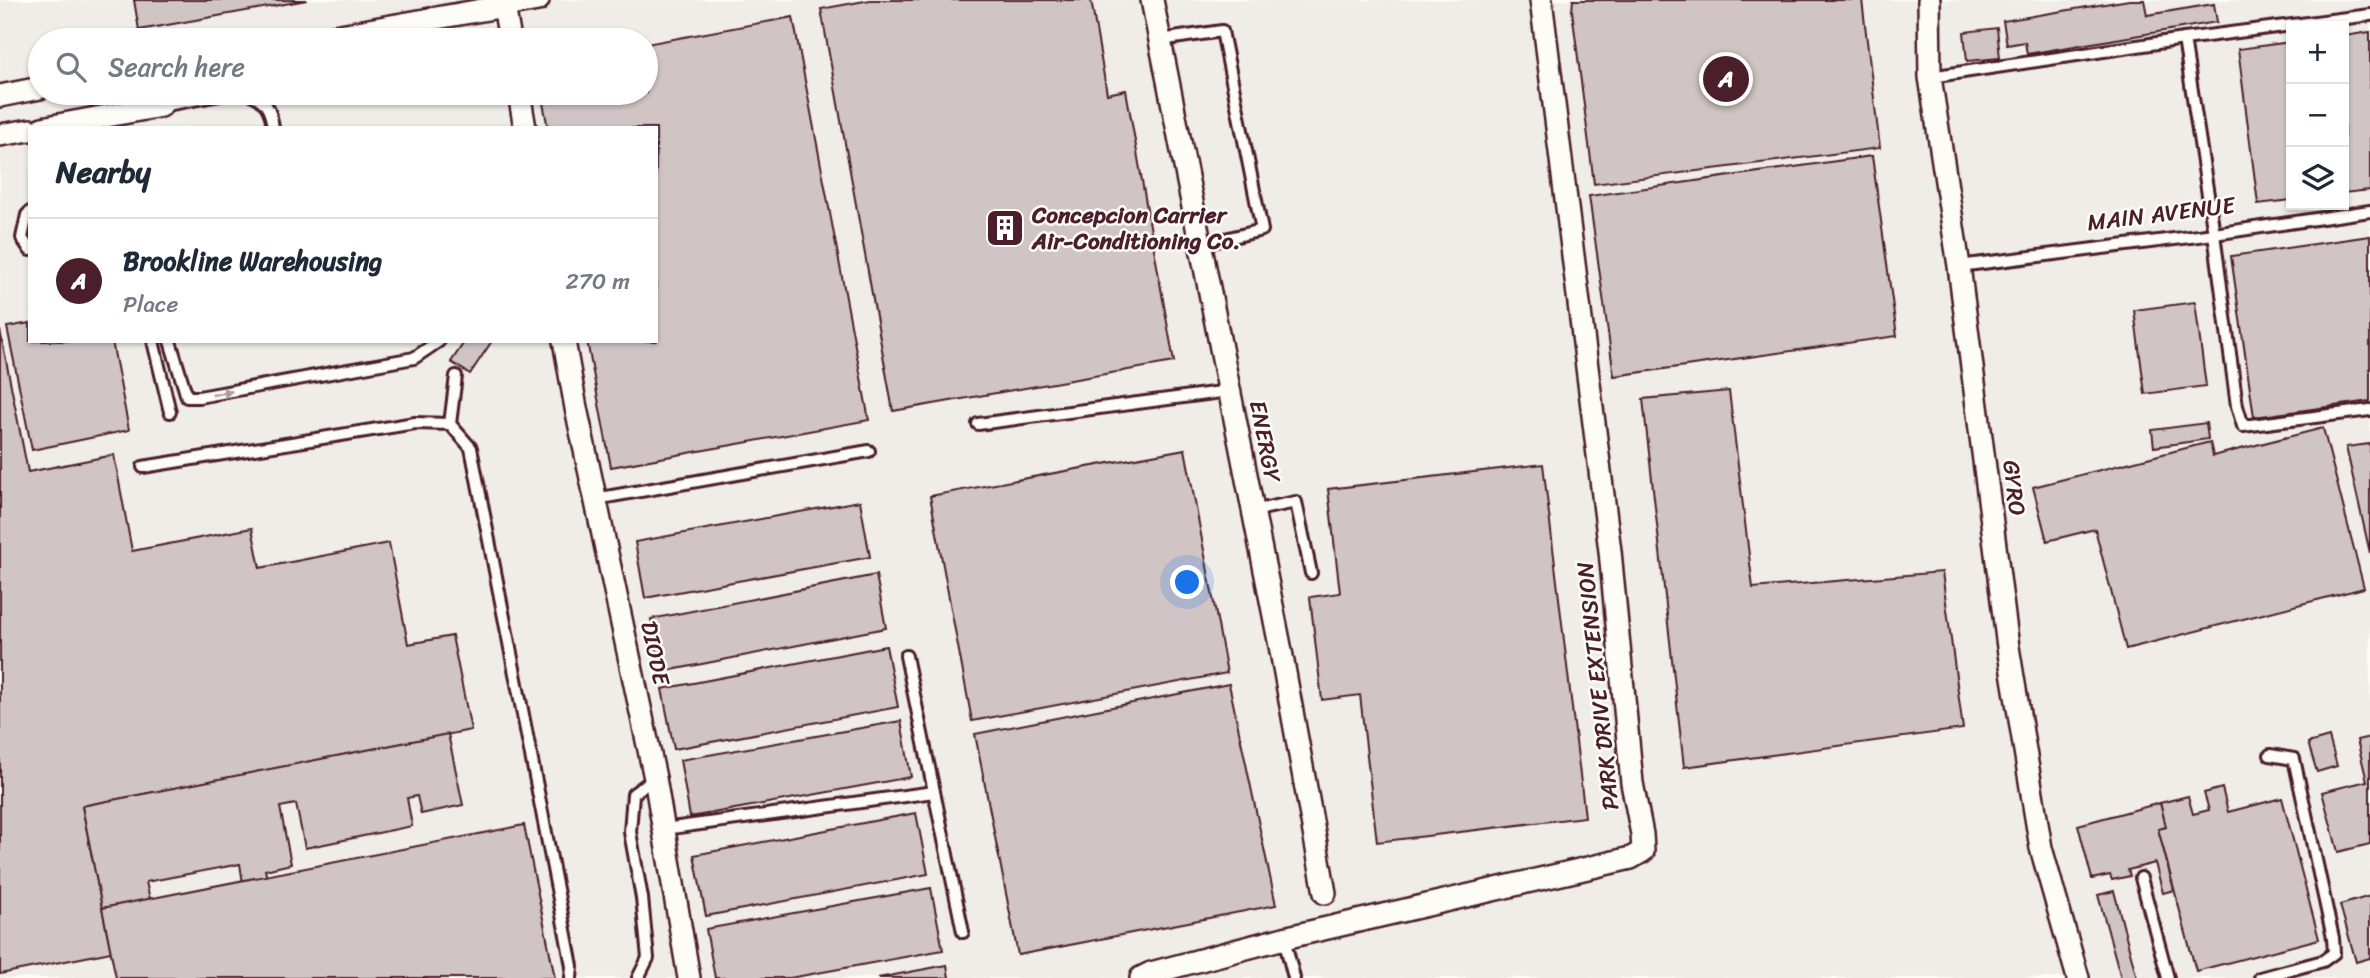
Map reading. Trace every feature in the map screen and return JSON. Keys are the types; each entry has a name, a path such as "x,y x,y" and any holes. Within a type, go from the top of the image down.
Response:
{"street":[{"path":"374,28 504,3 538,0"},
{"name":"ENERGY","path":"1152,0 1281,651 1325,893"},
{"name":"PARK DRIVE EXTENSION","path":"1141,978 1151,973 1284,938 1630,858 1643,851 1632,783 1610,551 1541,0"},
{"name":"GYRO","path":"1929,0 1930,77 1959,265 2008,647 2041,848 2078,978"},
{"path":"504,3 508,28"},
{"path":"0,96 28,90"},
{"path":"50,126 135,105"},
{"path":"521,105 526,126"},
{"path":"0,135 28,130"},
{"name":"DIODE","path":"564,343 595,499 656,778 689,978"}],"lane":[{"path":"1930,77 2184,39 2370,15"},
{"path":"1160,40 1222,31 1262,230 1200,245"},
{"path":"2184,39 2237,406 2243,426 2370,410"},
{"path":"266,105 271,112 272,126"},
{"name":"MAIN AVENUE","path":"1959,265 2214,234 2370,211"},
{"path":"28,214 22,238 28,247"},
{"path":"153,343 170,412"},
{"path":"171,343 187,397 414,358 436,343"},
{"path":"450,424 456,376"},
{"path":"978,424 1228,391"},
{"path":"143,467 415,423 450,424 471,448 572,965 571,978"},
{"path":"595,499 869,451"},
{"path":"1252,512 1296,502 1311,573"},
{"path":"906,656 963,932"},
{"path":"2260,978 2323,961 2334,953 2294,759 2270,755"},
{"path":"638,978 648,958 642,898 630,832 633,794 656,778"},
{"path":"664,829 934,792"},
{"path":"2141,878 2168,978"},
{"path":"1284,938 1294,978"}],"shaded area":[{"path":"0,0 2370,0 2370,978 0,978"}],"building":[{"path":"134,0 307,0 150,28 139,28"},
{"name":"Concepcion Carrier Air-Conditioning Co.","path":"870,0 1091,0 1107,94 1126,90 1174,362 893,411 821,9"},
{"path":"1573,0 1862,0 1880,148 1594,184 1572,11"},
{"path":"2129,0 2144,0 2147,15 2214,4 2217,22 2027,54 2025,42 2007,45 2003,21"},
{"path":"793,17 869,420 611,467 587,343 658,343 658,126 548,126 543,105 658,105 658,42"},
{"path":"1997,28 2000,58 1967,61 1964,32"},
{"path":"2370,32 2370,190 2349,192 2349,84 2349,35"},
{"path":"2286,43 2286,201 2258,204 2238,49"},
{"path":"1872,156 1897,336 1614,376 1589,196"},
{"path":"2370,236 2370,401 2254,417 2231,256"},
{"path":"2195,302 2206,386 2145,394 2134,310"},
{"path":"28,323 28,343 112,343 129,430 32,450 7,327"},
{"path":"0,330 28,472 114,455 132,551 252,528 260,568 389,543 408,644 452,636 471,730 82,806 111,952 0,974"},
{"path":"464,343 491,343 470,374 451,362"},
{"path":"1729,391 1753,588 1942,572 1963,729 1684,767 1643,399"},
{"path":"2206,423 2208,439 2154,447 2152,430"},
{"path":"2323,428 2364,588 2126,649 2095,529 2047,541 2033,487 2210,442 2213,456"},
{"path":"2370,444 2370,553 2346,447"},
{"path":"1185,449 1227,673 972,721 930,496"},
{"path":"1543,464 1585,817 1377,842 1360,695 1322,700 1310,597 1340,593 1328,489"},
{"path":"860,501 870,557 645,598 635,542"},
{"path":"876,575 886,628 661,672 651,619"},
{"path":"886,646 898,707 674,749 662,689"},
{"path":"1229,684 1276,905 1018,955 975,734"},
{"path":"901,721 911,777 690,817 680,760"},
{"path":"448,734 463,805 421,814 417,796 407,798 412,826 305,848 296,804 280,807 291,864 265,870 267,878 243,883 240,864 146,882 150,899 102,908 82,806"},
{"path":"2329,737 2337,766 2317,772 2308,743"},
{"path":"2370,737 2370,844 2338,852 2322,792 2367,781 2357,740"},
{"path":"2222,788 2228,812 2282,798 2319,939 2196,971 2158,829 2166,827 2160,803 2188,796 2193,814 2209,810 2204,793"},
{"path":"2160,803 2166,827 2158,829 2174,890 2163,893 2155,863 2128,870 2130,876 2112,880 2110,875 2092,879 2078,825"},
{"path":"916,813 928,874 706,916 694,855"},
{"path":"524,825 555,978 116,978 102,908"},
{"path":"931,888 943,950 790,978 715,978 706,929"},
{"path":"2114,891 2137,978 2121,978 2098,895"},
{"path":"2370,896 2370,958 2356,962 2340,905"},
{"path":"947,965 949,978 878,978"}],"place":[{"name":"Brookline Warehousing","path":"1726,79"},
{"name":"Concepcion Carrier Air-Conditioning Co.","path":"1005,228"}]}
